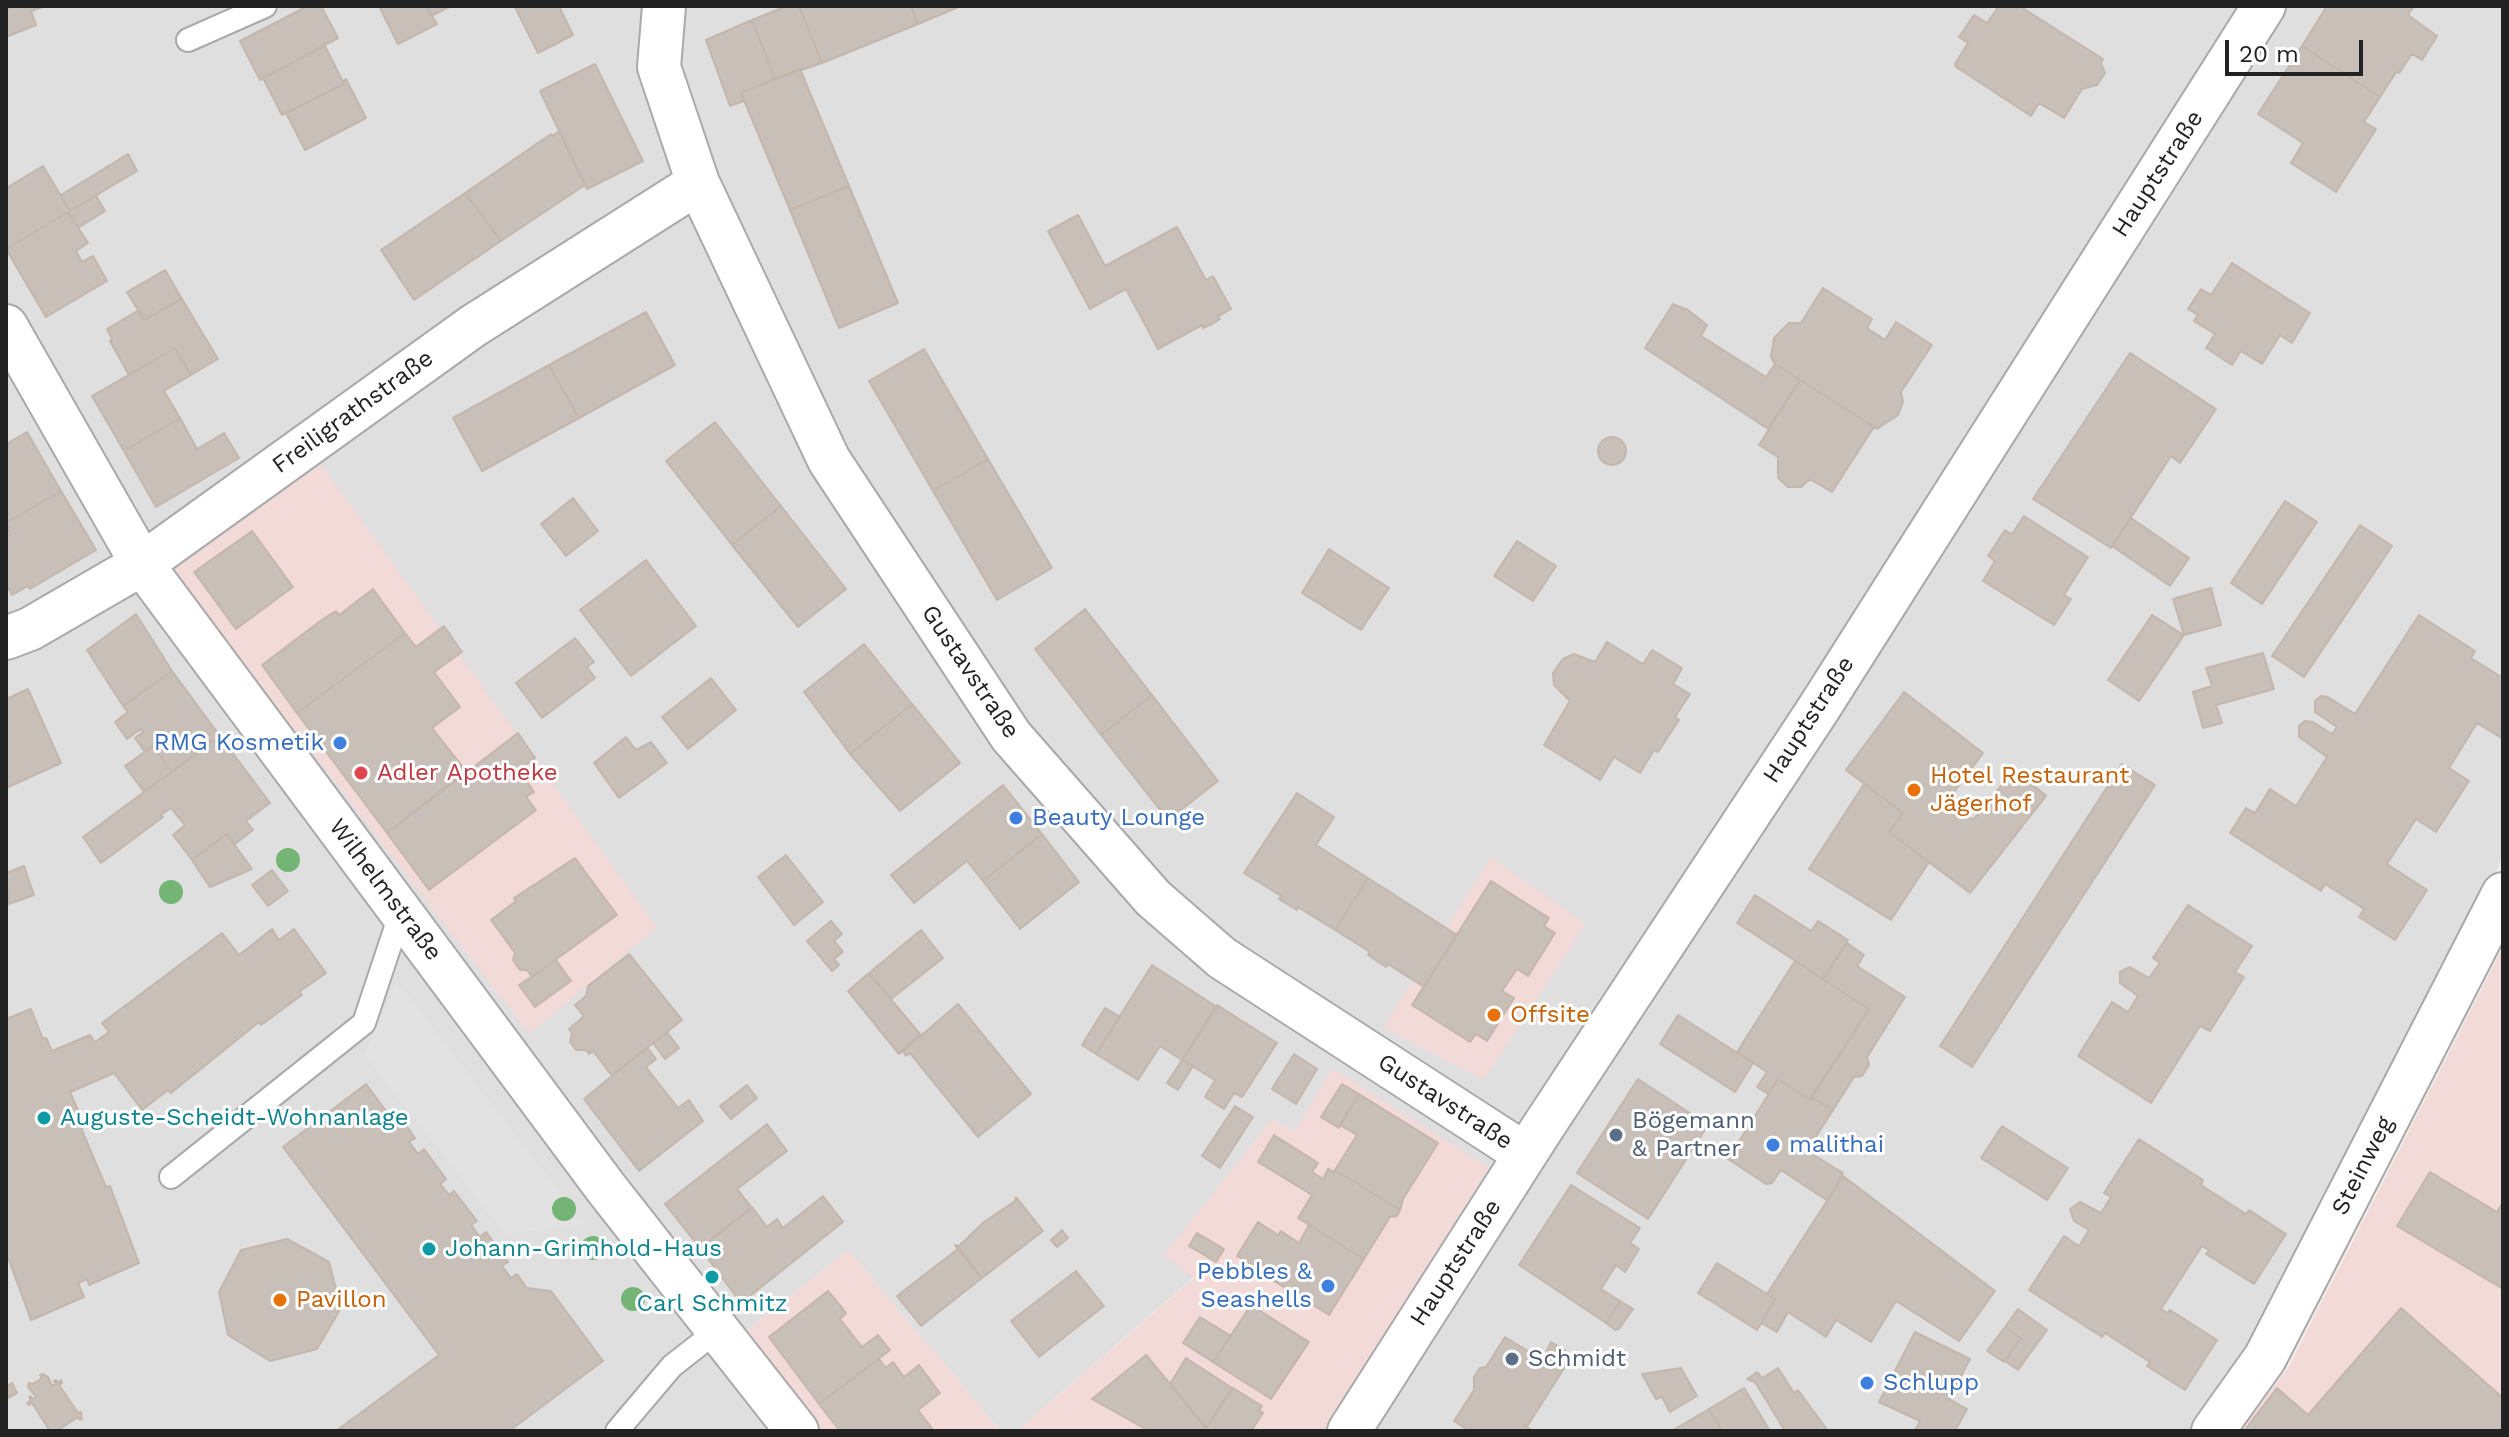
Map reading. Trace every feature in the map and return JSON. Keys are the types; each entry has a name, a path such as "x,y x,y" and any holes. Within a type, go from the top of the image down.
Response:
{"street":[{"name":"Gustavstraße","path":"664,6 659,67 698,183 829,460 1011,736 1153,898 1222,958 1525,1154"},
{"name":"Hauptstraße","path":"1349,1431 1525,1154 1819,708 2264,6"},
{"name":"Freiligrathstraße","path":"6,638 30,629 142,564 473,326 698,183"},
{"name":"Wilhelmstraße","path":"6,326 142,564 597,1175 797,1431"},
{"name":"Steinweg","path":"2213,1431 2265,1358 2503,894"}],"lane":[{"path":"188,40 265,6"},
{"path":"171,1177 364,1023 401,912"},
{"path":"617,1431 672,1366 718,1330"}],"shaded area":[{"path":"6,6 2503,6 2503,858 2274,1301 2193,1431 1323,1431 1489,1168 1294,1132 1272,1119 1165,1255 1194,1277 1017,1431 1001,1431 848,1250 744,1333 821,1431 6,1431"},
{"path":"321,464 657,927 529,1034 172,571"},
{"path":"1491,857 1586,924 1484,1080 1383,1028"},
{"path":"2503,947 2503,1431 2240,1431 2289,1366"},
{"path":"397,981 585,1224 505,1234 364,1055"},
{"path":"1332,1068 1489,1168 1323,1431 1017,1431 1194,1278 1164,1255 1272,1119 1294,1132"},
{"path":"848,1250 1001,1431 821,1431 744,1333"}],"building":[{"path":"46,6 31,11 36,25 6,37 6,9"},
{"path":"308,6 321,6 338,38 260,80 240,41"},
{"path":"379,6 426,6 437,24 398,44"},
{"path":"426,6 451,6 431,16"},
{"path":"517,6 559,6 573,35 538,53"},
{"path":"787,6 799,6 822,63 775,79 752,20"},
{"path":"799,6 911,6 918,24 822,63"},
{"path":"911,6 961,6 918,24"},
{"path":"1999,6 2021,7 2103,59 2101,63 2105,73 2097,85 2082,89 2064,118 2039,103 2031,116 1956,67 1968,43 1959,37 1974,15 1987,23"},
{"path":"2327,6 2414,6 2408,15 2437,36 2422,60 2412,54 2380,97 2302,46"},
{"path":"752,20 775,79 741,93 744,101 730,106 706,40"},
{"path":"325,46 344,84 282,115 263,78"},
{"path":"2302,46 2380,97 2364,122 2376,129 2336,192 2291,163 2303,143 2258,114"},
{"path":"595,64 643,161 587,189 540,91"},
{"path":"800,69 849,186 790,210 741,93"},
{"path":"346,79 366,118 305,150 286,113 344,84"},
{"path":"559,131 585,185 501,241 465,193"},
{"path":"128,154 137,171 70,211 61,195"},
{"path":"43,166 70,211 6,249 6,188"},
{"path":"849,186 898,303 839,328 790,210"},
{"path":"465,193 501,241 414,300 381,250"},
{"path":"96,196 105,211 78,228 68,212"},
{"path":"68,212 88,243 76,251 82,262 93,256 107,281 46,317 6,249"},
{"path":"1078,215 1105,266 1177,227 1206,280 1213,276 1231,309 1218,316 1220,319 1212,324 1203,328 1202,325 1158,349 1126,289 1090,309 1048,231"},
{"path":"2232,263 2310,313 2292,343 2280,335 2262,364 2241,351 2232,365 2206,348 2215,334 2194,321 2198,315 2188,309 2201,289 2211,295"},
{"path":"165,270 182,299 144,320 127,292"},
{"path":"1823,288 1872,319 1867,328 1885,340 1896,322 1932,345 1901,392 1903,402 1898,415 1877,429 1775,364 1771,357 1774,338 1789,323 1801,323"},
{"path":"182,299 218,359 191,375 175,348 129,375 110,341 112,339 107,329 139,310 144,320"},
{"path":"1673,304 1688,310 1707,325 1701,336 1766,377 1775,364 1800,380 1768,429 1645,348"},
{"path":"646,312 675,365 579,418 549,365"},
{"path":"175,348 191,375 164,391 180,418 124,451 92,396"},
{"path":"924,349 988,459 933,491 869,381"},
{"path":"2130,353 2216,409 2180,463 2171,456 2111,548 2033,499"},
{"path":"549,365 579,418 482,471 453,418"},
{"path":"1800,380 1874,427 1832,492 1810,479 1801,487 1788,487 1778,478 1778,457 1759,445"},
{"path":"180,418 197,449 224,433 239,458 156,507 124,451"},
{"path":"715,422 781,506 732,545 666,461"},
{"path":"27,432 61,491 6,523 6,444"},
{"path":"1612,437 1622,441 1626,451 1622,461 1612,465 1602,461 1598,451 1602,441"},
{"path":"988,459 1052,568 997,600 933,491"},
{"path":"61,491 96,550 30,589 28,586 12,595 6,584 6,538 10,535 6,523"},
{"path":"573,498 598,531 566,556 541,524"},
{"path":"2285,501 2317,522 2262,604 2231,583"},
{"path":"781,506 846,589 798,627 732,545"},
{"path":"2024,516 2088,557 2064,595 2071,599 2054,625 1983,581 1995,561 1988,556 2005,530 2012,534"},
{"path":"2131,518 2189,558 2170,586 2112,546"},
{"path":"2360,525 2392,546 2304,677 2272,656"},
{"path":"252,531 293,587 236,629 194,572"},
{"path":"1517,541 1556,566 1533,601 1494,576"},
{"path":"1329,549 1389,588 1361,630 1302,593"},
{"path":"646,560 696,626 631,676 580,610"},
{"path":"2211,588 2221,625 2184,635 2173,599"},
{"path":"373,589 405,633 297,713 262,665 323,619 336,611 339,615"},
{"path":"1085,609 1152,695 1101,735 1035,649"},
{"path":"136,614 172,671 123,706 87,650"},
{"path":"2152,615 2184,635 2139,701 2108,680"},
{"path":"2419,615 2475,651 2471,658 2503,678 2503,739 2477,723 2449,768 2469,781 2436,832 2416,819 2387,864 2427,890 2395,940 2359,917 2364,909 2325,884 2321,891 2230,833 2246,808 2255,813 2270,789 2296,806 2327,757 2299,737 2299,726 2305,721 2313,722 2332,734 2337,727 2315,712 2315,701 2321,696 2328,697 2355,714"},
{"path":"444,626 462,652 434,672 460,707 432,728 466,771 387,833 297,713 405,633 416,647"},
{"path":"575,638 594,662 587,667 595,678 542,718 516,683"},
{"path":"1607,642 1643,664 1652,650 1682,668 1673,684 1690,694 1675,717 1679,720 1640,773 1614,757 1600,780 1544,745 1570,701 1554,685 1553,673 1563,659 1574,654 1595,662"},
{"path":"864,644 912,704 850,754 804,692"},
{"path":"2263,653 2274,689 2216,705 2222,723 2203,728 2193,692 2212,686 2206,668"},
{"path":"172,671 220,736 172,772 153,746 145,752 135,738 143,732 141,729 127,739 115,722 128,712 123,706"},
{"path":"711,678 736,710 688,749 662,717"},
{"path":"28,689 61,763 6,788 6,699"},
{"name":"Hotel Restaurant Jägerhof","path":"1904,692 1983,753 1948,800 1973,820 2015,769 2046,796 1970,893 1889,832 1903,813 1846,770"},
{"path":"1152,695 1218,781 1168,820 1101,735"},
{"path":"912,704 960,763 900,811 850,754"},
{"path":"518,733 535,758 519,770 534,792 526,797 536,810 429,890 387,833"},
{"path":"220,736 270,803 246,821 253,830 235,844 227,834 192,860 173,835 185,825 171,808 101,863 83,837"},
{"path":"626,737 636,750 651,742 667,763 619,798 594,763"},
{"path":"153,746 172,772 144,792 125,766"},
{"path":"2122,764 2155,785 1972,1067 1940,1046"},
{"path":"1864,784 1903,813 1889,832 1929,862 1891,920 1809,869"},
{"path":"1003,785 1042,834 983,881 967,861 914,903 891,875"},
{"path":"1297,793 1334,817 1316,845 1368,878 1335,930 1279,899 1281,896 1244,873"},
{"path":"227,834 252,869 210,887 193,862 194,858"},
{"path":"1042,834 1079,882 1020,929 983,881"},
{"path":"786,855 823,902 794,925 758,877"},
{"path":"575,858 617,915 532,977 527,970 520,970 513,960 515,953 491,920 516,901 514,898"},
{"path":"24,866 34,895 9,904 6,873"},
{"path":"272,870 288,891 268,906 252,885"},
{"path":"1368,878 1457,935 1424,987 1388,964 1386,967 1368,955 1370,952 1335,930"},
{"path":"1491,881 1549,918 1544,926 1555,933 1528,976 1517,969 1502,991 1514,998 1487,1041 1476,1034 1470,1042 1412,1005"},
{"path":"1755,895 1811,931 1818,921 1848,940 1823,979 1737,923"},
{"path":"2188,905 2252,946 2235,972 2244,977 2210,1031 2200,1026 2151,1103 2078,1056 2112,1002 2128,1012 2138,996 2120,983 2120,972 2130,967 2149,978 2160,963 2153,958"},
{"path":"831,921 842,934 834,941 843,952 834,959 839,965 832,971 807,941"},
{"name":"Auguste-Scheidt-Wohnanlage","path":"272,929 279,940 294,929 326,973 299,992 302,995 261,1025 259,1022 171,1093 168,1090 142,1110 114,1073 70,1092 85,1127 81,1128 106,1187 110,1186 139,1263 89,1285 87,1279 78,1283 84,1297 31,1320 6,1252 6,1019 31,1009 43,1039 46,1038 52,1051 90,1035 95,1042 109,1032 102,1023 222,933 239,955"},
{"path":"921,930 943,958 891,999 869,973"},
{"path":"1847,943 1864,955 1857,966 1905,997 1867,1057 1869,1065 1862,1076 1854,1077 1833,1110 1811,1097 1869,1009 1823,979"},
{"path":"629,954 682,1020 612,1076 593,1051 589,1054 586,1050 576,1050 570,1042 572,1033 569,1029 584,1016 575,1005 586,996 588,986"},
{"path":"556,960 571,981 535,1007 519,985"},
{"path":"1795,961 1869,1009 1810,1100 1778,1079 1768,1094 1757,1087 1767,1072 1737,1052"},
{"path":"1152,965 1217,1007 1182,1060 1160,1046 1138,1080 1096,1054"},
{"path":"869,973 920,1034 899,1054 848,991"},
{"path":"958,1004 1031,1094 978,1137 910,1053 906,1056 903,1051"},
{"path":"1217,1005 1277,1043 1242,1097 1234,1093 1224,1109 1205,1097 1215,1080 1182,1060"},
{"path":"1105,1008 1120,1017 1096,1054 1082,1045"},
{"path":"1678,1015 1753,1063 1735,1092 1660,1044"},
{"path":"667,1032 679,1048 665,1059 653,1043"},
{"path":"647,1047 656,1059 646,1067 678,1108 689,1100 703,1121 639,1171 584,1099"},
{"path":"1294,1054 1317,1069 1296,1104 1272,1089"},
{"path":"1182,1060 1193,1066 1178,1090 1167,1083"},
{"path":"1638,1079 1708,1125 1648,1219 1577,1173"},
{"path":"1778,1079 1810,1100 1811,1097 1833,1110 1807,1151 1843,1173 1828,1201 1781,1170 1772,1183 1766,1184 1728,1159"},
{"name":"Johann-Grimhold-Haus","path":"366,1084 397,1126 403,1121 415,1138 409,1142 418,1154 424,1149 446,1179 440,1184 449,1195 454,1191 477,1221 471,1225 480,1237 486,1232 508,1262 502,1266 511,1278 517,1274 527,1288 551,1291 603,1361 509,1431 336,1431 439,1355 283,1147"},
{"path":"1342,1084 1359,1094 1339,1128 1321,1117"},
{"path":"747,1085 757,1098 731,1119 720,1106"},
{"path":"1359,1094 1438,1143 1403,1199 1400,1210 1335,1170 1357,1135 1340,1125"},
{"path":"1235,1106 1253,1117 1220,1168 1202,1156"},
{"path":"767,1124 787,1151 737,1189 752,1208 700,1248 665,1204"},
{"path":"2002,1126 2068,1168 2047,1200 1981,1158"},
{"path":"1274,1135 1318,1163 1312,1172 1323,1179 1328,1169 1335,1170 1400,1210 1397,1216 1390,1217 1364,1259 1298,1218 1312,1195 1258,1162"},
{"path":"2139,1139 2203,1180 2201,1185 2246,1214 2249,1210 2286,1234 2254,1284 2206,1254 2209,1250 2202,1246 2161,1309 2167,1313 2170,1310 2217,1340 2185,1390 2147,1366 2150,1362 2105,1333 2102,1337 2029,1290 2064,1236 2079,1246 2089,1230 2074,1221 2070,1209 2080,1202 2101,1213 2111,1197 2104,1193"},
{"path":"2430,1172 2497,1212 2503,1202 2503,1289 2397,1226"},
{"path":"1843,1176 1995,1291 1959,1341 1896,1301 1871,1342 1836,1320 1826,1337 1788,1312 1777,1332 1761,1323 1775,1299 1767,1294"},
{"path":"1571,1185 1640,1228 1630,1243 1639,1249 1625,1272 1616,1265 1601,1289 1620,1301 1606,1323 1519,1265"},
{"path":"823,1196 843,1222 741,1303 700,1248 752,1207 767,1227 777,1219 783,1228"},
{"path":"1016,1197 1043,1231 982,1278 955,1245 959,1246"},
{"path":"1258,1222 1278,1235 1281,1231 1299,1243 1309,1225 1364,1259 1329,1315 1274,1281 1279,1273 1265,1265 1257,1268 1237,1256"},
{"path":"1062,1230 1068,1238 1057,1247 1051,1240"},
{"path":"1197,1233 1224,1249 1216,1262 1189,1246"},
{"name":"Pavillon","path":"287,1239 329,1262 341,1308 317,1349 270,1361 228,1335 219,1292 241,1250"},
{"path":"959,1248 982,1278 921,1326 897,1296"},
{"path":"1717,1263 1775,1299 1757,1330 1698,1293"},
{"path":"1076,1271 1104,1306 1039,1357 1011,1321"},
{"path":"828,1291 846,1313 840,1319 862,1347 878,1335 890,1350 819,1404 769,1337"},
{"path":"1620,1301 1633,1309 1615,1330 1606,1323"},
{"path":"1251,1305 1309,1342 1271,1399 1213,1362"},
{"path":"2401,1308 2503,1398 2503,1431 2244,1431 2277,1388 2308,1415"},
{"path":"2018,1309 2047,1330 2018,1370 2005,1361 2021,1338 2005,1327"},
{"path":"1200,1317 1231,1336 1213,1362 1183,1343"},
{"path":"2005,1327 2021,1338 2004,1362 1987,1351"},
{"path":"1915,1332 1970,1359 1949,1399 1967,1409 1955,1431 1915,1431 1920,1421 1879,1402"},
{"path":"1505,1337 1536,1356 1545,1355 1551,1342 1566,1351 1558,1363 1565,1367 1528,1425 1524,1425 1533,1431 1469,1431 1454,1421 1474,1390 1474,1377 1480,1368 1486,1367"},
{"path":"1146,1355 1208,1431 1149,1431 1092,1399"},
{"path":"1186,1358 1232,1388 1206,1428 1170,1384"},
{"path":"879,1359 886,1368 893,1362 904,1377 919,1365 940,1393 918,1410 934,1431 840,1431 819,1404"},
{"path":"1681,1368 1697,1396 1670,1412 1662,1397 1656,1399 1642,1374"},
{"path":"1778,1368 1794,1393 1798,1390 1828,1431 1785,1431 1755,1382 1747,1379 1757,1372 1762,1378"},
{"path":"43,1374 52,1386 56,1384 54,1381 58,1383 61,1380 59,1385 78,1413 81,1412 82,1419 78,1417 57,1431 50,1431 32,1403 27,1403 30,1396 33,1399 36,1397 28,1387 29,1383 33,1384"},
{"path":"12,1383 17,1393 6,1399 6,1387"},
{"path":"1233,1388 1262,1406 1259,1411 1263,1413 1251,1431 1208,1431 1206,1428"},
{"path":"1744,1388 1770,1431 1722,1431 1709,1409"},
{"path":"1709,1409 1722,1431 1676,1431 1675,1429"}],"place":[{"name":"RMG Kosmetik","path":"340,743"},
{"name":"Adler Apotheke","path":"361,773"},
{"name":"Hotel Restaurant Jägerhof","path":"1914,790"},
{"name":"Beauty Lounge","path":"1016,818"},
{"name":"Offsite","path":"1494,1015"},
{"name":"Auguste-Scheidt-Wohnanlage","path":"44,1118"},
{"name":"Bögemann & Partner","path":"1616,1135"},
{"name":"malithai","path":"1773,1145"},
{"name":"Johann-Grimhold-Haus","path":"429,1249"},
{"name":"Carl Schmitz","path":"712,1277"},
{"name":"Pebbles & Seashells","path":"1328,1286"},
{"name":"Pavillon","path":"280,1300"},
{"name":"Schmidt","path":"1512,1359"},
{"name":"Schlupp","path":"1867,1383"}]}
